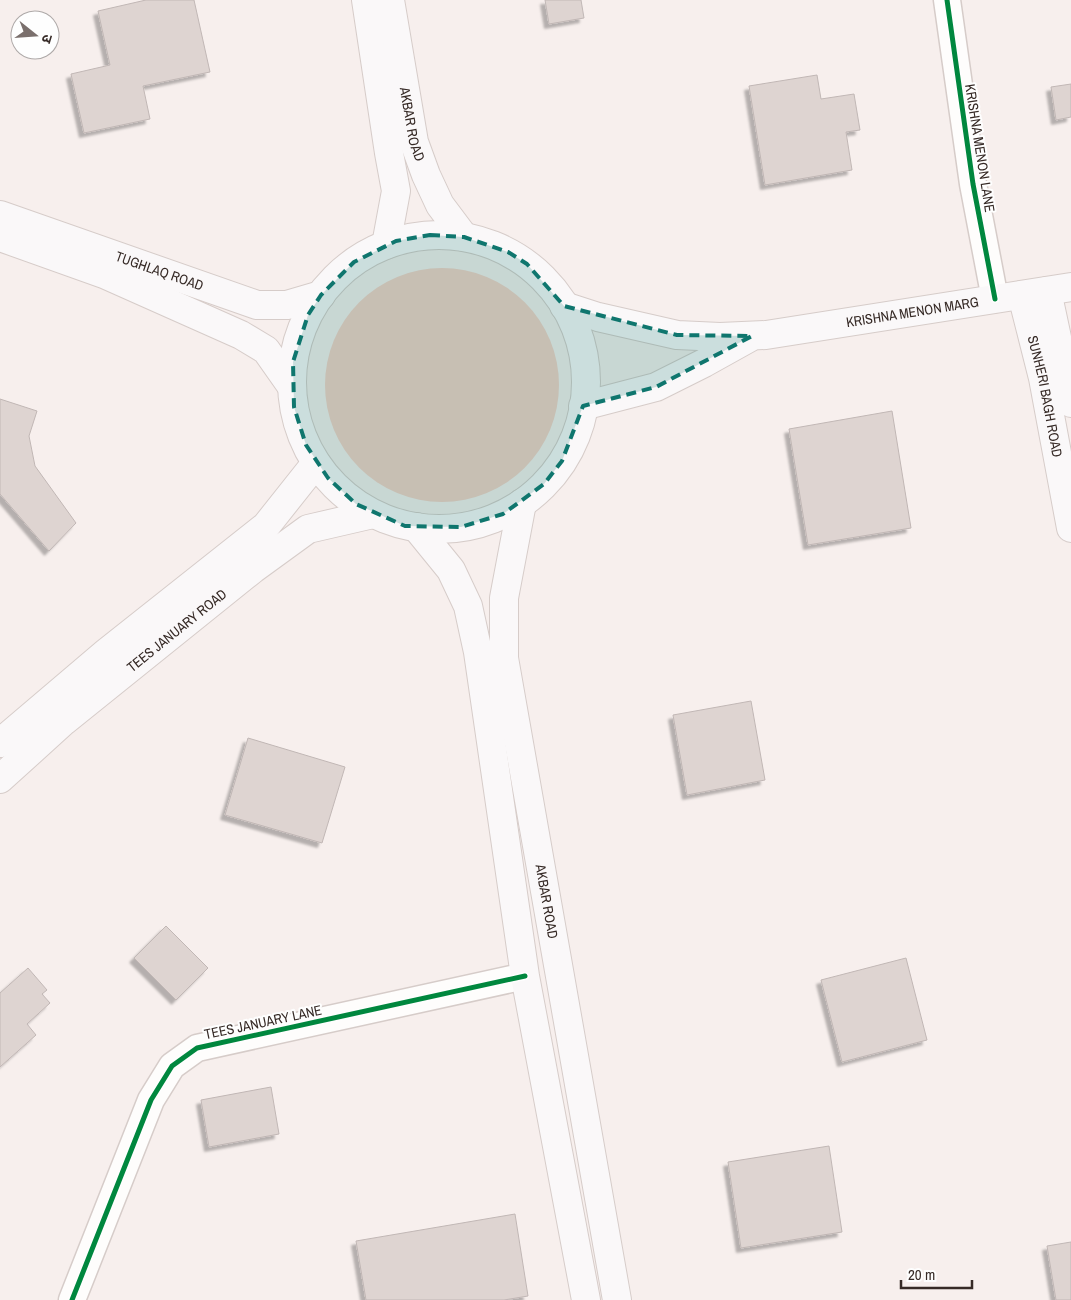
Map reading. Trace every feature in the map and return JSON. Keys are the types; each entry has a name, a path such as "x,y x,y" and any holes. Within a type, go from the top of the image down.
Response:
{"main road":[{"name":"AKBAR ROAD","path":"366,0 396,190 386,245"},
{"name":"AKBAR ROAD","path":"390,0 414,142 440,206 464,237"},
{"name":"TUGHLAQ ROAD","path":"0,215 257,304 287,304 321,295"},
{"path":"430,235 464,237 487,243 508,252 527,264 544,280 564,306 579,339 584,361 583,406 575,434 562,461 544,484 522,503 503,514 483,522 439,529 405,526 373,514 341,492 316,463 299,427 292,387 293,362 299,338 308,315 336,277 354,262 386,245 396,241 430,235"},
{"name":"TUGHLAQ ROAD","path":"0,238 104,274 241,335 266,350 292,387"},
{"path":"1047,291 1071,403"},
{"name":"KRISHNA MENON MARG","path":"564,306 598,317 677,335 720,337 766,336 1047,291"},
{"name":"SUNHERI BAGH ROAD","path":"1047,291 1043,378 1071,528"},
{"name":"KRISHNA MENON MARG","path":"583,406 656,386 704,363 752,336"},
{"name":"TEES JANUARY ROAD","path":"0,743 107,652 266,526 316,463"},
{"name":"AKBAR ROAD","path":"522,503 504,598 504,658 617,1300"},
{"name":"TEES JANUARY ROAD","path":"0,779 72,715 308,529 373,514"},
{"path":"416,526 451,570 468,606 478,652 525,976 586,1300"}],"street":[{"name":"KRISHNA MENON LANE","path":"947,0 972,184 995,299"},
{"name":"TEES JANUARY LANE","path":"72,1300 151,1100 172,1066 197,1048 525,976"}],"highlighted area":[{"path":"430,235 464,237 508,252 527,264 564,306 677,335 752,336 656,387 583,406 562,461 544,484 503,514 461,527 405,526 356,504 328,478 306,445 294,407 293,362 308,315 321,295 354,262 396,241"}],"shaded area":[{"path":"442,268 465,270 487,277 507,288 525,302 539,320 550,340 557,362 559,385 557,408 550,430 539,450 525,468 507,482 487,493 465,500 442,502 419,500 397,493 377,482 359,468 345,450 334,430 327,408 325,385 327,362 334,340 345,320 359,302 377,288 397,277 419,270"}],"building":[{"path":"146,0 194,0 210,72 143,86 150,119 84,133 71,74 110,65 98,11"},
{"path":"545,0 581,0 584,18 549,24"},
{"path":"817,75 821,99 854,94 860,130 846,132 852,170 765,185 749,86"},
{"path":"1071,84 1071,117 1056,120 1051,87"},
{"path":"0,399 37,411 29,436 35,466 76,523 49,551 0,494"},
{"path":"892,411 911,528 808,545 789,429"},
{"path":"751,701 765,780 687,795 673,715"},
{"path":"248,738 345,767 322,843 225,815"},
{"path":"166,926 208,968 176,1000 134,958"},
{"path":"906,958 927,1040 842,1062 821,980"},
{"path":"28,968 47,990 42,994 50,1003 27,1024 36,1035 0,1067 0,993"},
{"path":"271,1087 279,1134 209,1147 201,1100"},
{"path":"829,1146 842,1232 741,1248 728,1162"},
{"path":"515,1214 528,1296 504,1300 366,1300 356,1241"},
{"path":"1071,1242 1071,1300 1056,1300 1047,1246"}],"cycle path":[{"path":"947,0 973,184 995,299"},
{"path":"72,1300 151,1100 172,1066 197,1048 525,976"}]}
